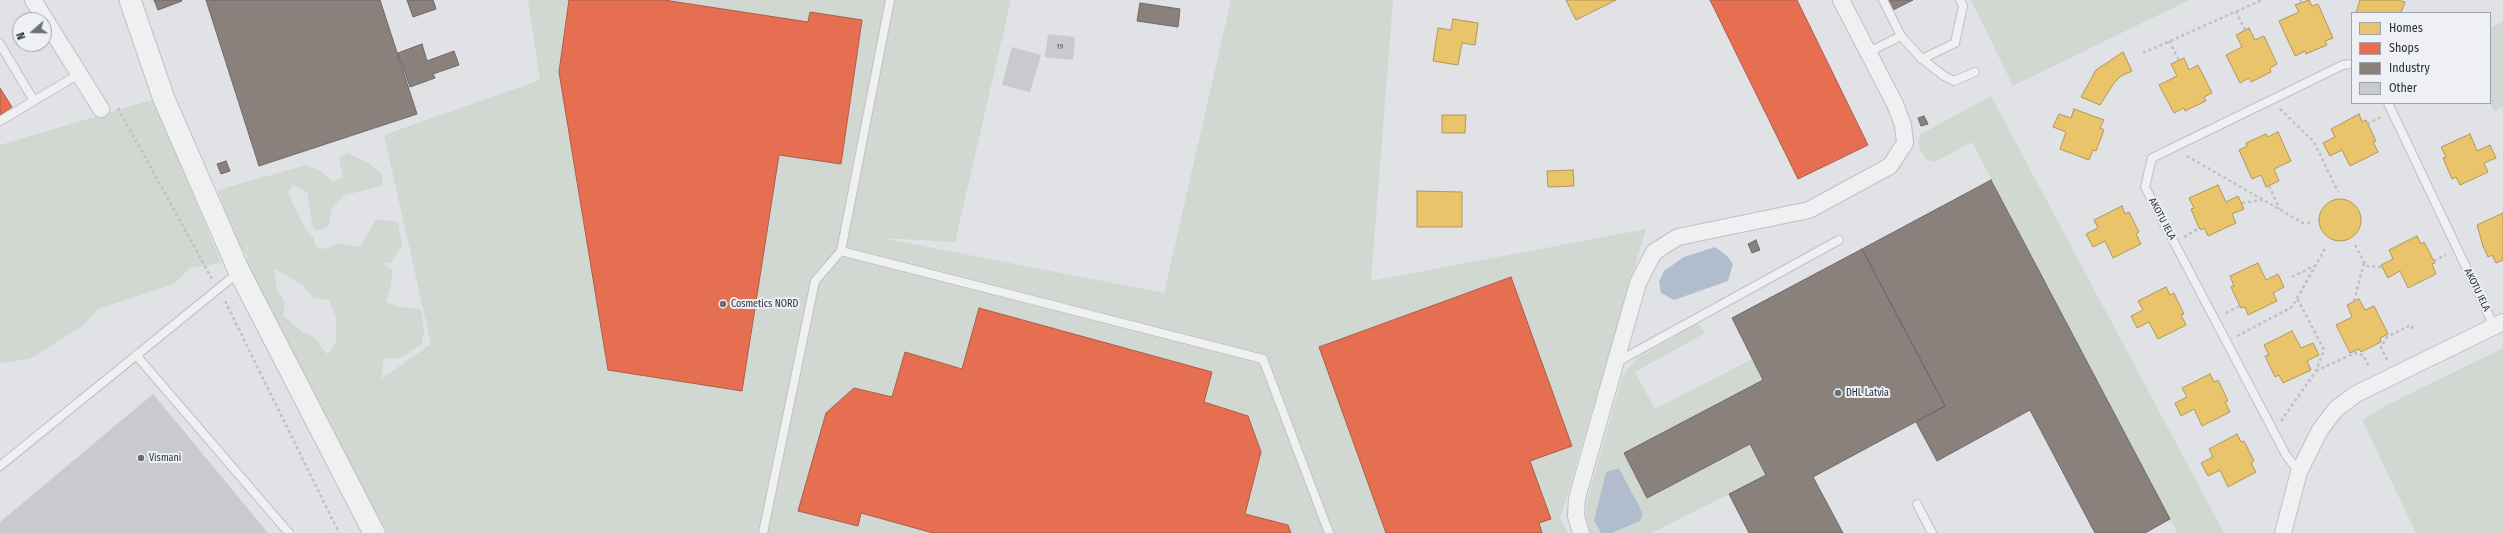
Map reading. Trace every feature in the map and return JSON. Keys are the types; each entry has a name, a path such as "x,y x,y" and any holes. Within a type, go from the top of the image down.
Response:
{"street":[{"path":"33,0 79,74 108,104"},
{"path":"130,0 164,99 239,271 374,533"},
{"path":"1581,533 1576,516 1578,498 1638,284 1654,252 1678,237 1809,210 1890,166 1905,143 1903,125 1895,104 1867,53 1841,0"},
{"path":"2283,533 2299,472 2320,430 2336,409 2356,394 2499,324"}],"lane":[{"path":"763,533 815,281 841,251 890,0"},
{"path":"1883,0 1901,36 1922,59 1944,76 1954,81 1975,72"},
{"path":"1922,59 1955,43 1963,6 1960,0"},
{"path":"1867,53 1901,36"},
{"path":"0,44 34,101"},
{"name":"AKOTU IELA","path":"2299,472 2286,455 2273,427 2145,187 2152,158 2343,65 2351,64"},
{"path":"0,122 79,74"},
{"name":"AKOTU IELA","path":"2389,104 2499,324"},
{"path":"1616,362 1839,240"},
{"path":"841,251 1263,359 1329,533"},
{"path":"0,466 239,271"},
{"path":"136,354 288,533"},
{"path":"1917,504 1932,533"}],"path":[{"path":"2143,53 2262,0"},
{"path":"2236,11 2245,30"},
{"path":"2169,41 2178,60"},
{"path":"2270,100 2314,142 2338,192"},
{"path":"108,104 213,280"},
{"path":"2172,148 2303,223 2310,223"},
{"path":"2269,186 2280,209"},
{"path":"2242,203 2263,200"},
{"path":"2175,242 2200,228"},
{"path":"2355,245 2366,266 2383,267"},
{"path":"2228,342 2292,308 2326,247"},
{"path":"2354,301 2364,263"},
{"path":"2292,277 2316,265"},
{"path":"221,294 339,533"},
{"path":"2273,427 2281,422 2316,371 2324,350 2297,298"},
{"path":"2215,319 2240,306"},
{"path":"2395,375 2381,347 2386,338 2411,325 2413,329"},
{"path":"2316,371 2355,353 2363,355 2369,367"}],"shaded area":[{"path":"528,0 1011,0 955,242 882,238 1164,293 1231,0 1393,0 1371,281 1646,229 1560,519 1568,533 387,533 248,274 247,255 236,242 218,190 306,165 319,170 332,181 343,178 339,157 348,153 368,163 382,174 382,186 345,195 332,208 328,227 317,231 313,228 307,192 293,185 288,194 306,230 314,238 316,247 325,249 339,243 360,247 376,219 398,222 402,245 391,263 383,264 393,270 390,291 385,302 399,307 421,309 424,332 421,345 400,358 384,358 381,379 431,344 384,135 540,80","holes":["274,268 302,285 313,298 329,300 336,317 336,341 328,355 314,337 304,333 283,316 285,303 277,289"]},
{"path":"1971,0 2189,0 2013,86"},
{"path":"2503,21 2503,107 2494,111 2490,104 2491,27"},
{"path":"1991,96 2224,533 2177,533 1972,142 1935,162 1927,160 1921,152 1918,142 1921,134"},
{"path":"154,99 221,263 190,268 174,284 98,309 85,324 30,359 0,363 0,145"},
{"path":"1697,324 1700,325 1705,333 1635,372 1655,409 1752,359 1763,380 1624,453 1647,498 1750,444 1766,475 1652,533 1612,533 1640,521 1619,468 1606,472 1594,520 1601,533 1591,533 1585,523 1588,497 1623,375 1637,358"},
{"path":"2503,348 2503,533 2416,533 2362,420 2385,406"}],"water":[{"path":"1715,247 1727,256 1733,264 1728,281 1674,300 1661,293 1659,282 1664,271 1684,257"},
{"path":"1619,468 1643,514 1640,521 1612,533 1601,533 1594,520 1606,472"}],"building: Homes":[{"path":"1566,0 1616,0 1576,20"},
{"path":"2309,0 2312,6 2318,4 2333,38 2325,41 2327,45 2306,54 2305,51 2295,56 2279,21 2299,12 2295,5"},
{"path":"2360,0 2398,0 2405,2 2401,12 2356,12"},
{"path":"1453,19 1478,23 1475,45 1462,43 1458,65 1433,61 1438,28 1451,30"},
{"path":"2249,28 2255,40 2264,36 2277,64 2270,68 2271,72 2251,82 2249,78 2240,83 2226,55 2242,47 2236,35"},
{"path":"2123,52 2132,71 2121,76 2114,83 2100,105 2081,97 2096,70"},
{"path":"2184,58 2189,70 2198,65 2212,93 2204,97 2206,101 2185,111 2184,108 2174,113 2159,85 2177,76 2171,64"},
{"path":"2074,109 2104,120 2100,128 2104,130 2096,151 2093,150 2089,160 2060,149 2066,132 2053,127 2059,114 2071,118"},
{"path":"2359,114 2362,122 2366,120 2376,141 2373,142 2378,152 2350,166 2342,150 2330,156 2323,143 2335,137 2331,129"},
{"path":"1442,115 1466,115 1465,133 1442,133"},
{"path":"2278,132 2291,161 2274,169 2279,181 2266,187 2261,175 2252,179 2239,150 2247,146 2246,143 2266,134 2268,137"},
{"path":"2470,134 2477,151 2490,145 2496,158 2484,163 2488,172 2460,185 2456,177 2452,179 2443,158 2446,157 2441,147"},
{"path":"1573,170 1574,186 1548,187 1547,171"},
{"path":"2218,185 2226,202 2238,196 2244,209 2232,214 2236,223 2208,236 2204,228 2201,230 2199,228 2191,209 2194,208 2189,198"},
{"path":"1417,191 1462,192 1462,227 1417,227"},
{"path":"2340,199 2355,205 2361,220 2355,235 2340,241 2325,235 2319,220 2325,205"},
{"path":"2122,206 2125,214 2129,212 2139,232 2136,234 2141,244 2113,258 2105,241 2093,247 2086,234 2098,228 2094,220"},
{"path":"2503,213 2503,260 2496,263 2492,255 2488,257 2477,225"},
{"path":"2417,236 2421,244 2424,242 2435,263 2432,264 2436,274 2408,288 2400,271 2388,278 2381,265 2393,259 2389,250"},
{"path":"2258,263 2266,280 2278,274 2284,287 2273,293 2277,301 2248,315 2245,307 2241,308 2231,287 2234,286 2230,276"},
{"path":"2166,287 2170,295 2174,293 2184,314 2181,315 2186,325 2158,339 2149,322 2137,328 2131,316 2143,310 2138,301"},
{"path":"2359,299 2365,310 2374,306 2388,334 2380,338 2381,342 2361,352 2359,349 2350,353 2336,325 2352,317 2347,305"},
{"path":"2292,331 2301,348 2313,343 2319,355 2307,361 2311,370 2283,383 2279,375 2275,377 2265,356 2269,355 2264,345"},
{"path":"2210,374 2214,382 2218,380 2228,401 2225,402 2230,412 2202,426 2194,409 2181,416 2175,403 2187,397 2182,388"},
{"path":"2237,434 2241,442 2244,441 2254,461 2251,463 2256,472 2228,487 2220,470 2208,476 2201,463 2213,457 2209,449"}],"building: Shops":[{"path":"569,0 664,0 808,22 810,12 862,20 841,164 779,155 742,391 608,370 559,72"},
{"path":"1710,0 1797,0 1868,145 1798,179"},
{"path":"0,88 12,107 0,115"},
{"path":"1511,277 1572,446 1530,461 1551,519 1539,523 1542,533 1386,533 1319,347"},
{"path":"979,308 1212,372 1204,402 1248,416 1261,452 1245,514 1288,525 1291,533 933,533 861,513 858,526 798,511 826,413 854,388 892,397 905,352 962,369"}],"building: Industry":[{"path":"154,0 181,0 182,1 158,10"},
{"path":"206,0 380,0 417,114 259,166"},
{"path":"407,0 433,0 436,9 413,17"},
{"path":"1888,0 1913,0 1893,10"},
{"path":"1140,3 1180,9 1178,27 1137,21"},
{"path":"422,44 427,61 454,51 459,65 433,74 435,78 410,87 398,53"},
{"path":"1924,116 1928,124 1921,126 1918,118"},
{"path":"226,161 230,171 221,174 217,164"},
{"path":"1991,180 2170,519 2145,533 2095,533 2030,410 1937,461 1916,422 1945,406 1862,249"},
{"path":"1756,240 1760,250 1752,253 1748,244"},
{"name":"DHL Latvia","path":"1862,249 1945,406 1813,477 1843,533 1749,533 1729,494 1766,475 1750,444 1647,498 1624,453 1763,380 1732,318"}],"building: Other":[{"path":"1048,34 1075,37 1073,60 1045,57"},
{"path":"1012,47 1041,55 1030,92 1002,85"},
{"name":"Vismani","path":"153,394 268,533 0,533 0,522"}],"place":[{"name":"Cosmetics NORD","path":"723,304"},
{"name":"DHL Latvia","path":"1838,393"},
{"name":"Vismani","path":"141,458"}]}
